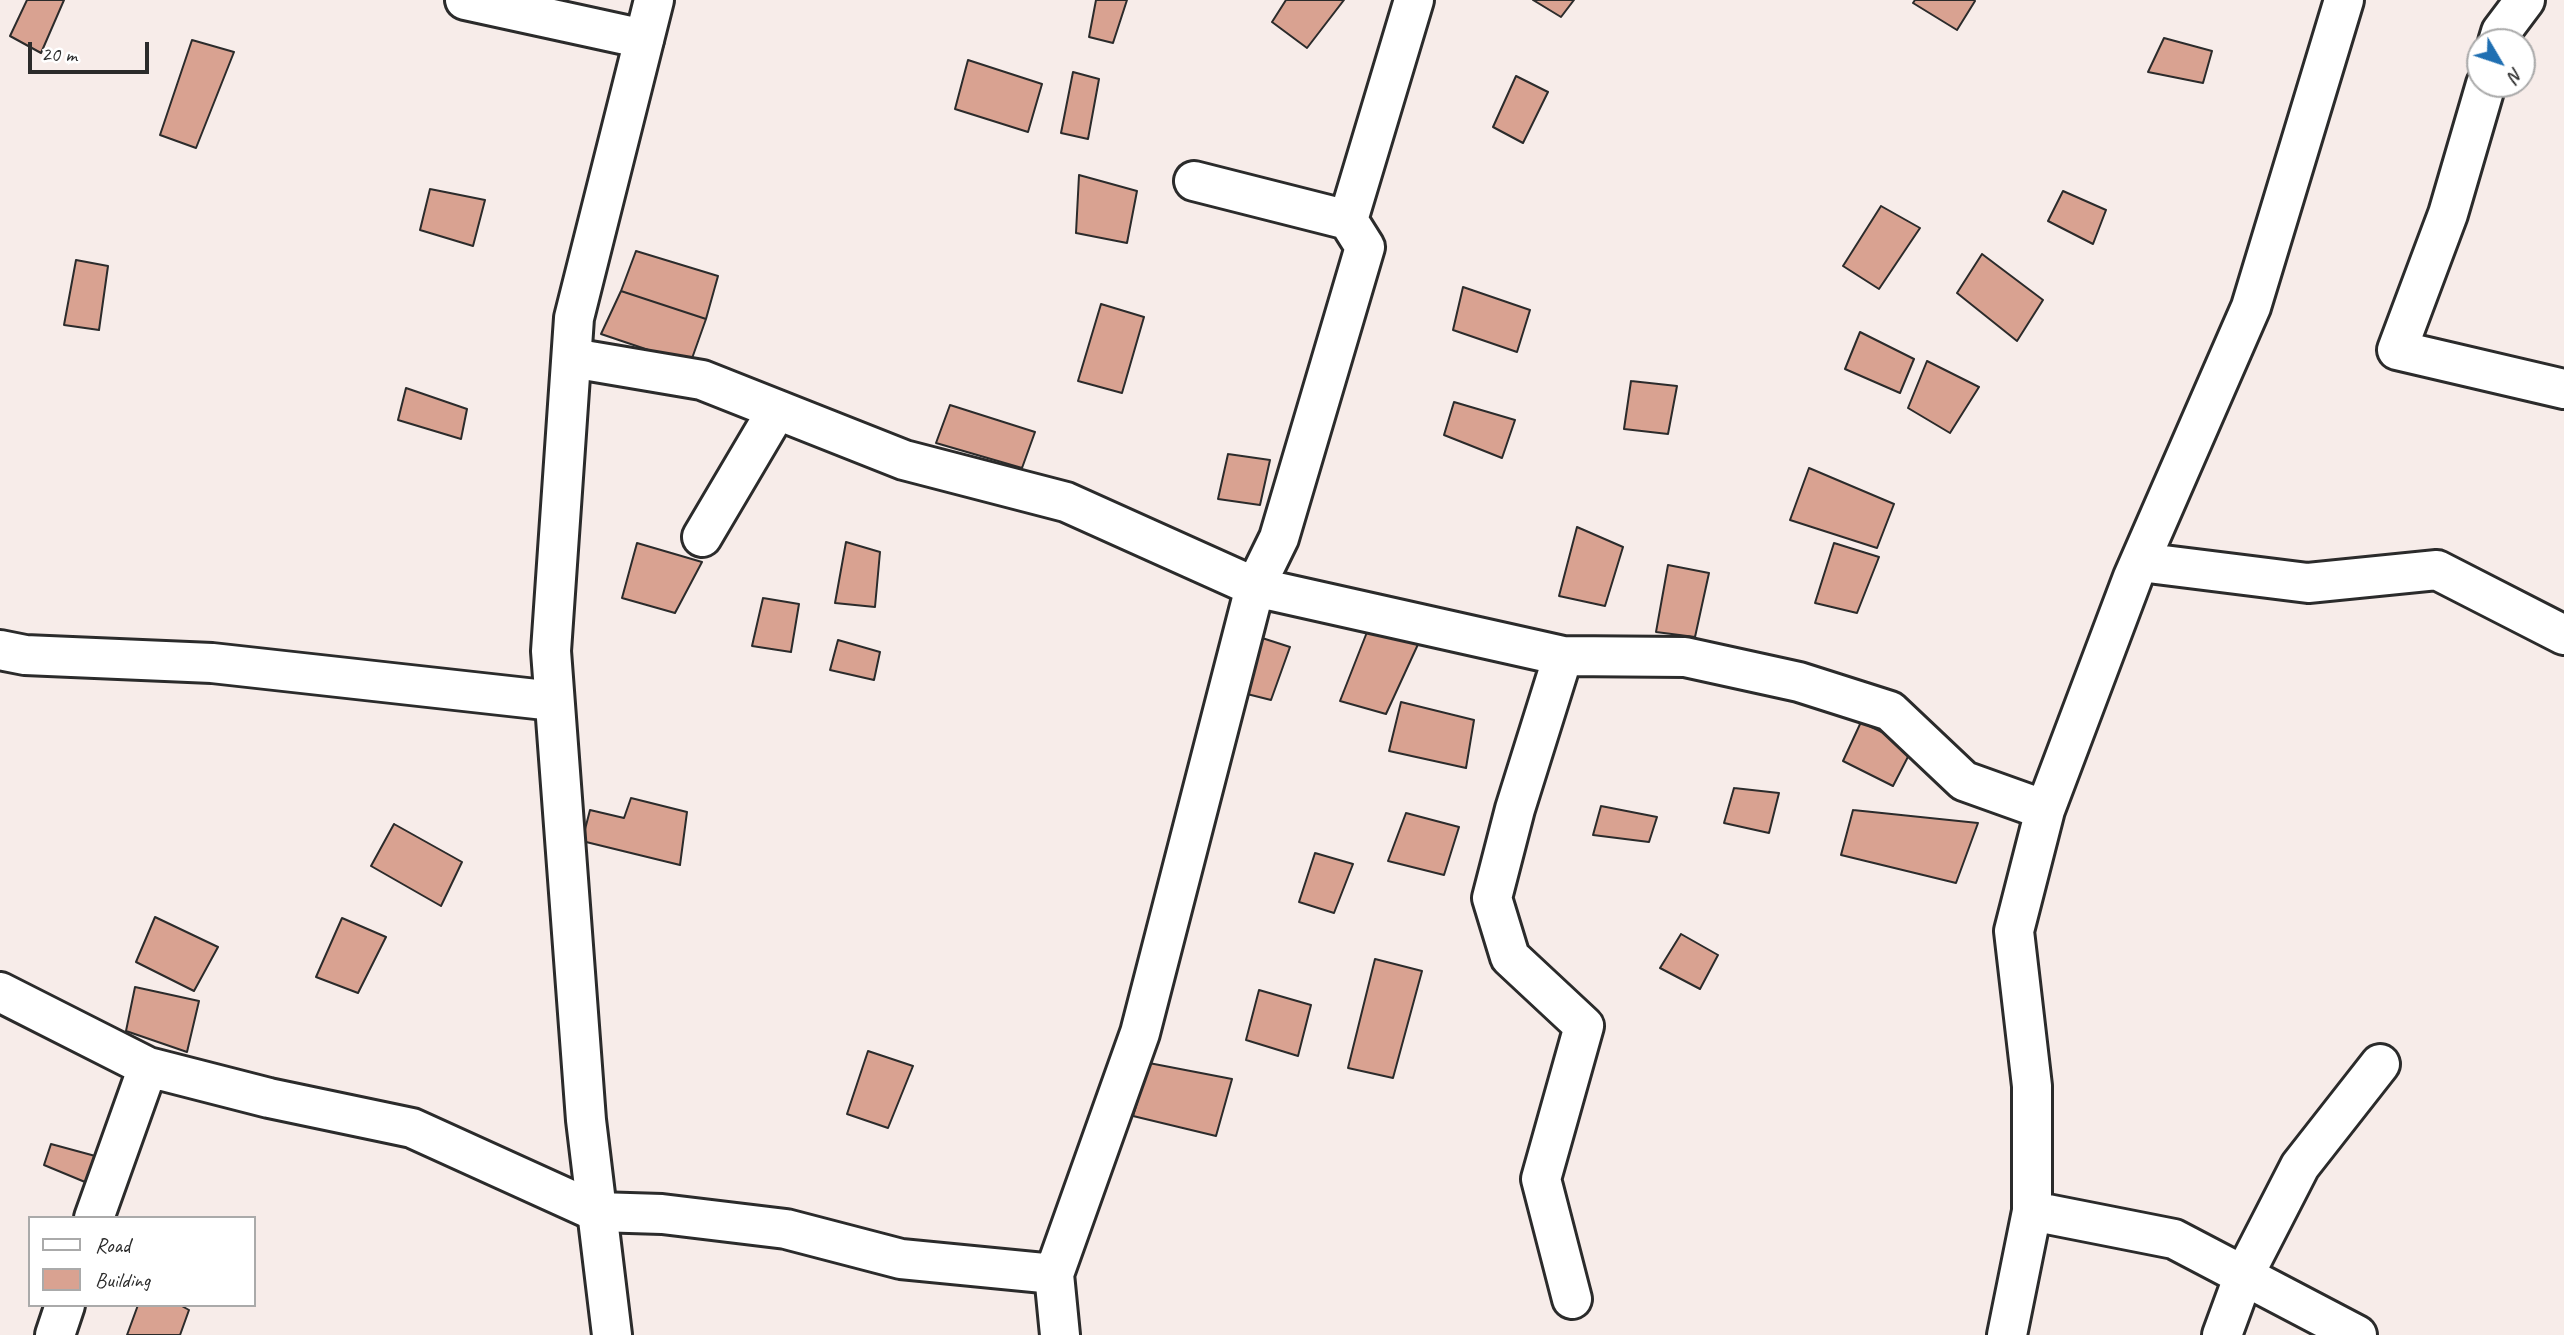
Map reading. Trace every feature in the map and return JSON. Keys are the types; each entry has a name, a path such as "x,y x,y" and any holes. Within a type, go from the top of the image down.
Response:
{"street":[{"path":"465,0 644,39"},
{"path":"612,1335 586,1120 551,651 574,318 654,0"},
{"path":"1348,220 1414,0"},
{"path":"2007,1335 2032,1211 2032,1086 2014,931 2045,810 2140,562 2251,307 2344,0"},
{"path":"2504,28 2525,0"},
{"path":"2482,98 2448,214 2396,350 2564,389"},
{"path":"1060,1335 1054,1274 1140,1033 1255,587 1279,538 1365,247 1348,220 1194,181"},
{"path":"572,358 702,380 904,460 1066,502 1255,587 1563,656 1685,657 1799,682 1890,711 1964,781 2045,810"},
{"path":"702,537 777,410"},
{"path":"2140,562 2308,583 2437,570 2564,635"},
{"path":"0,650 25,655 212,663 554,701"},
{"path":"1563,656 1515,809 1492,898 1510,957 1584,1026 1541,1178 1573,1299"},
{"path":"0,992 148,1067 269,1098 412,1128 597,1212 662,1214 786,1229 901,1259 1054,1274"},
{"path":"2222,1335 2244,1275 2301,1166 2379,1064"},
{"path":"95,1216 148,1067"},
{"path":"2032,1211 2174,1238 2357,1335"},
{"path":"55,1335 64,1307"}],"building":[{"path":"27,0 64,0 41,53 10,36"},
{"path":"1096,0 1127,0 1113,43 1089,37"},
{"path":"1286,0 1344,0 1307,48 1272,22"},
{"path":"1533,0 1574,0 1561,17"},
{"path":"1915,0 1975,1 1957,30 1913,3"},
{"path":"2164,38 2212,51 2203,83 2148,72"},
{"path":"192,40 234,52 196,148 160,135"},
{"path":"968,60 1042,84 1028,132 955,109"},
{"path":"1073,72 1099,79 1088,139 1061,133"},
{"path":"1516,76 1548,92 1523,143 1493,127"},
{"path":"1079,175 1137,191 1127,243 1076,233"},
{"path":"430,189 485,200 473,246 420,230"},
{"path":"2063,191 2106,210 2093,244 2048,221"},
{"path":"1881,206 1920,228 1879,289 1843,266"},
{"path":"636,251 718,276 706,319 621,291"},
{"path":"1982,254 2043,300 2017,341 1957,293"},
{"path":"76,260 108,266 99,330 64,325"},
{"path":"1463,287 1530,310 1517,352 1453,330"},
{"path":"621,291 706,319 690,364 601,334"},
{"path":"1101,304 1144,317 1122,393 1078,381"},
{"path":"1860,332 1914,359 1900,393 1845,369"},
{"path":"1927,361 1979,387 1950,433 1908,408"},
{"path":"1631,381 1677,386 1668,434 1624,429"},
{"path":"406,388 467,409 461,439 398,420"},
{"path":"1454,402 1515,420 1502,458 1444,435"},
{"path":"950,405 1035,432 1022,468 936,443"},
{"path":"1228,454 1270,460 1260,505 1218,499"},
{"path":"1809,468 1894,504 1877,548 1790,520"},
{"path":"1577,527 1623,547 1605,606 1559,596"},
{"path":"846,542 880,552 875,607 835,603"},
{"path":"637,543 702,562 675,613 622,598"},
{"path":"1834,543 1879,557 1857,613 1815,603"},
{"path":"1668,565 1709,573 1695,637 1656,632"},
{"path":"763,598 799,604 791,652 752,646"},
{"path":"1369,627 1420,640 1386,714 1340,701"},
{"path":"1259,637 1290,647 1271,700 1243,693"},
{"path":"838,640 880,652 874,680 830,670"},
{"path":"1401,702 1474,720 1466,768 1389,751"},
{"path":"1861,722 1913,747 1893,786 1843,761"},
{"path":"1734,788 1779,793 1769,833 1724,823"},
{"path":"631,798 687,812 680,865 582,841 590,810 624,818"},
{"path":"1601,806 1657,817 1649,842 1593,835"},
{"path":"1853,810 1978,823 1956,883 1841,855"},
{"path":"1406,813 1459,827 1444,875 1388,861"},
{"path":"394,824 462,862 441,906 371,866"},
{"path":"1315,853 1353,864 1334,913 1299,902"},
{"path":"155,917 218,947 194,991 136,962"},
{"path":"342,918 386,937 358,993 316,977"},
{"path":"1681,934 1718,955 1700,989 1660,968"},
{"path":"1375,959 1422,971 1393,1078 1348,1068"},
{"path":"135,987 199,1001 187,1052 126,1031"},
{"path":"1259,990 1311,1005 1298,1056 1246,1040"},
{"path":"868,1051 913,1066 888,1128 847,1114"},
{"path":"1149,1063 1232,1079 1216,1136 1133,1116"},
{"path":"51,1144 99,1157 85,1182 44,1165"},
{"path":"137,1307 184,1307 189,1310 180,1335 127,1335"}]}
